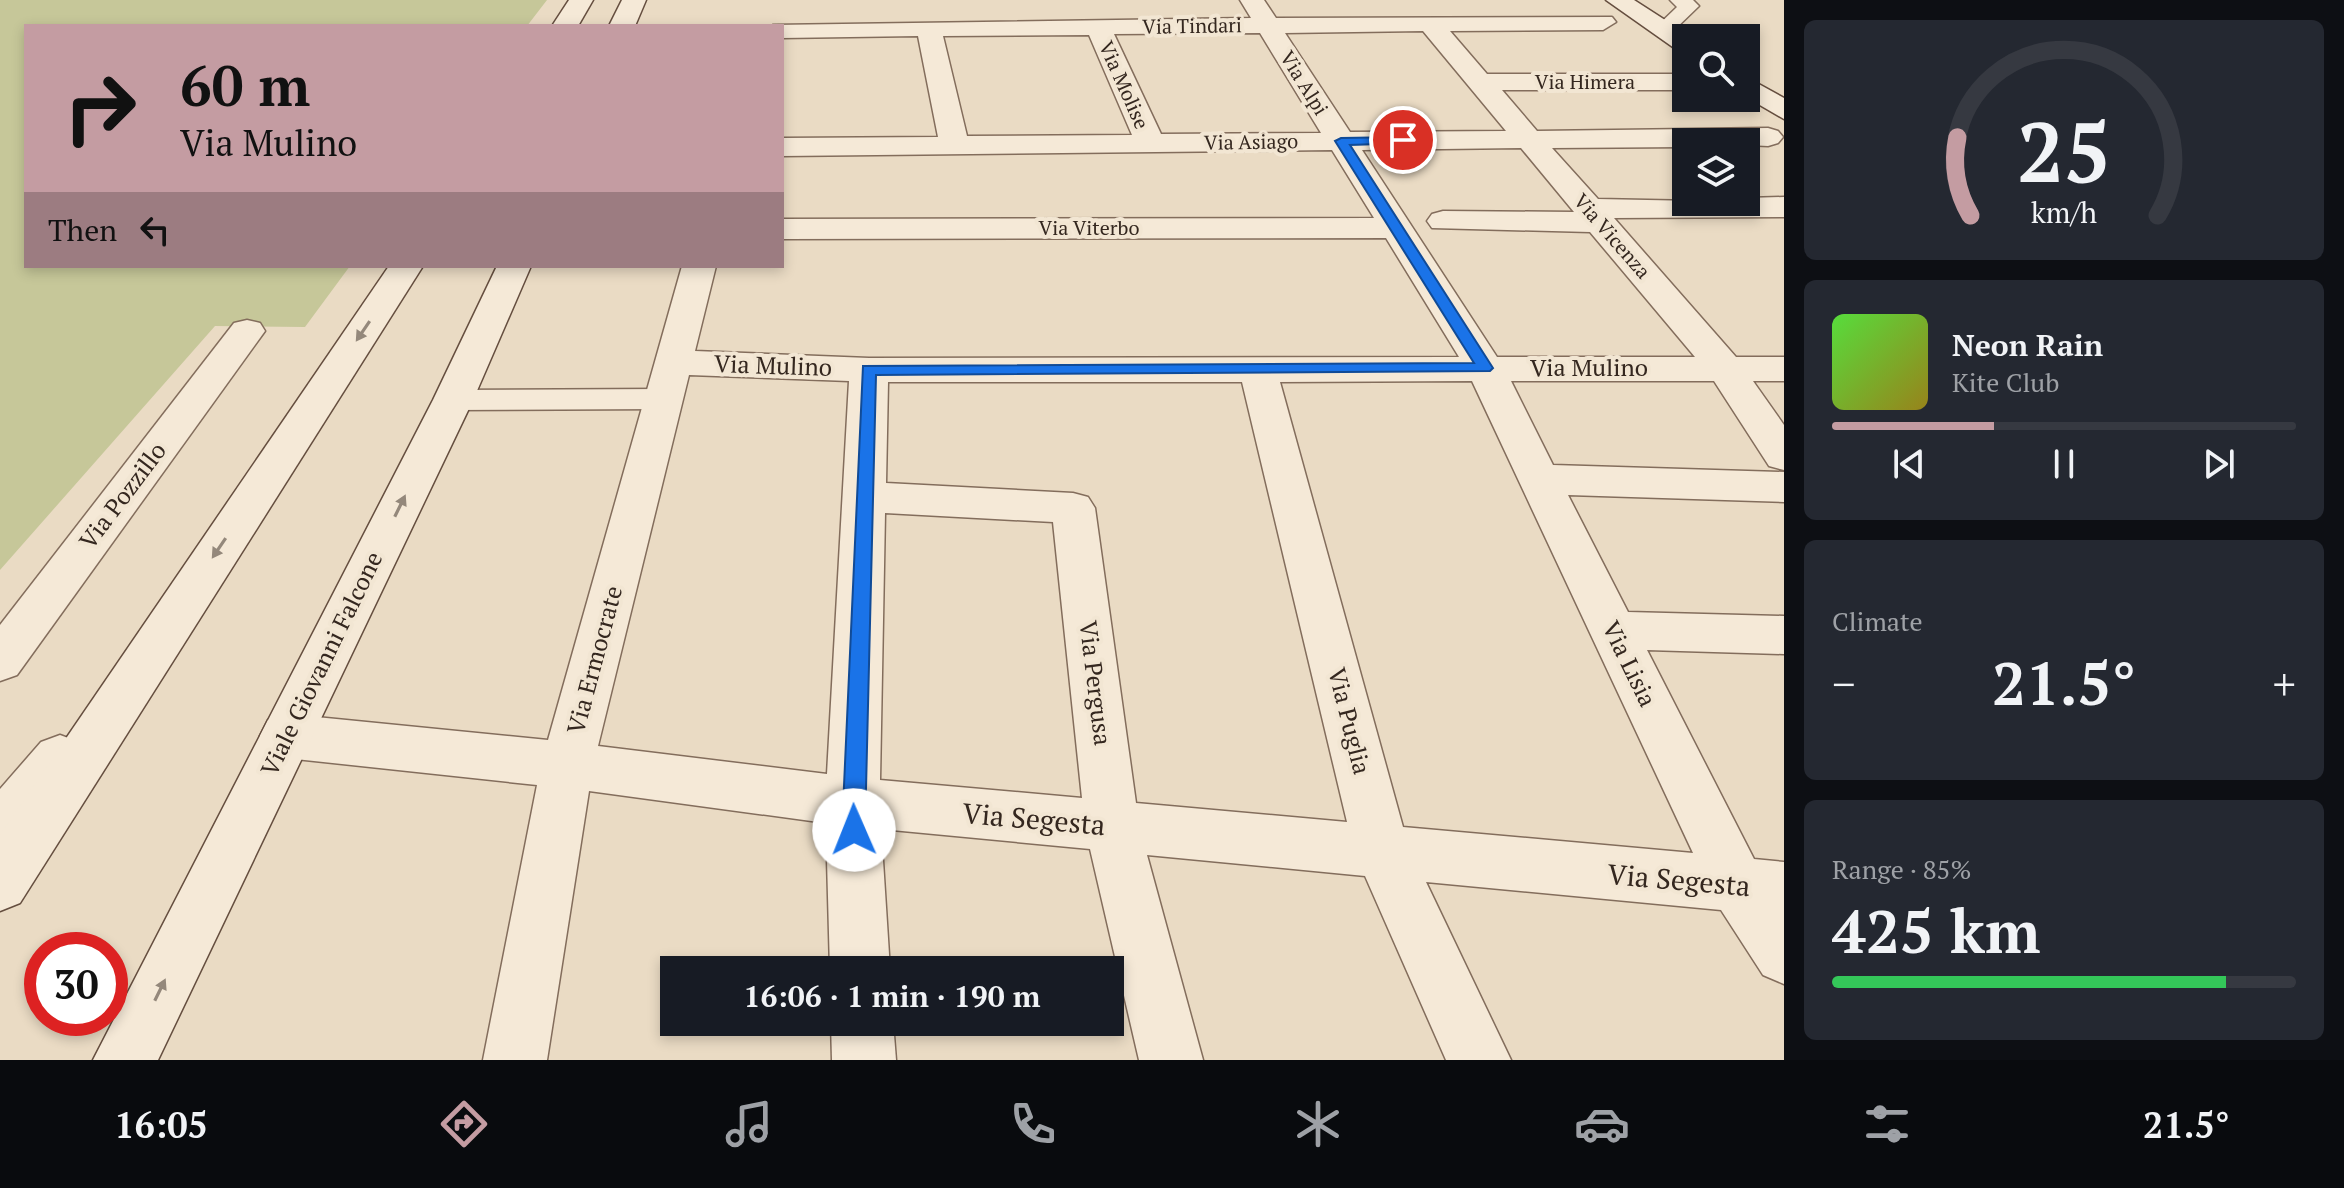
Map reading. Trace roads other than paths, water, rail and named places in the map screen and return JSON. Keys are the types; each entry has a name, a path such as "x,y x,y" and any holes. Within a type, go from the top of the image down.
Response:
{"street":[{"path":"566,24 581,0"},
{"path":"623,24 634,0"},
{"path":"775,24 781,0"},
{"path":"1618,0 1672,36"},
{"name":"Via Tindari","path":"784,30 1098,27 1260,13 1430,24 1603,22"},
{"name":"Via Alpi","path":"1260,13 1485,368"},
{"name":"Via Vicenza","path":"1430,24 1484,82 1527,139 1724,367 1784,456"},
{"name":"Via Molise","path":"1098,27 1150,143"},
{"path":"929,29 954,145"},
{"name":"Via Himera","path":"1484,82 1672,82"},
{"path":"1760,94 1784,110"},
{"name":"Via Asiago","path":"1760,137 1768,137"},
{"name":"Via Asiago","path":"784,147 1672,140"},
{"path":"1760,194 1780,210"},
{"path":"1443,221 1780,210"},
{"name":"Via Viterbo","path":"784,229 1396,228"},
{"path":"0,884 405,268"},
{"name":"Viale Giovanni Falcone","path":"125,1060 453,400 513,268"},
{"name":"Via Ermocrate","path":"515,1060 567,765 698,268"},
{"name":"Via Pozzillo","path":"0,661 247,331"},
{"name":"Via Lisia","path":"1485,368 1612,630 1760,887 1784,954"},
{"name":"Via Puglia","path":"1258,369 1382,851 1479,1060"},
{"name":"Via Mulino","path":"668,381 869,370 1784,369"},
{"path":"859,956 852,802 869,370"},
{"path":"1539,479 1784,487"},
{"name":"Via Pergusa","path":"863,497 1073,508 1112,826 1171,1060"},
{"path":"1612,630 1784,635"},
{"path":"0,829 145,659"},
{"name":"Via Segesta","path":"286,736 567,765 852,802 1760,887"},
{"path":"863,1036 864,1060"}],"lane":[{"path":"1663,30 1689,6 1680,0"},
{"path":"453,400 668,381"}]}
